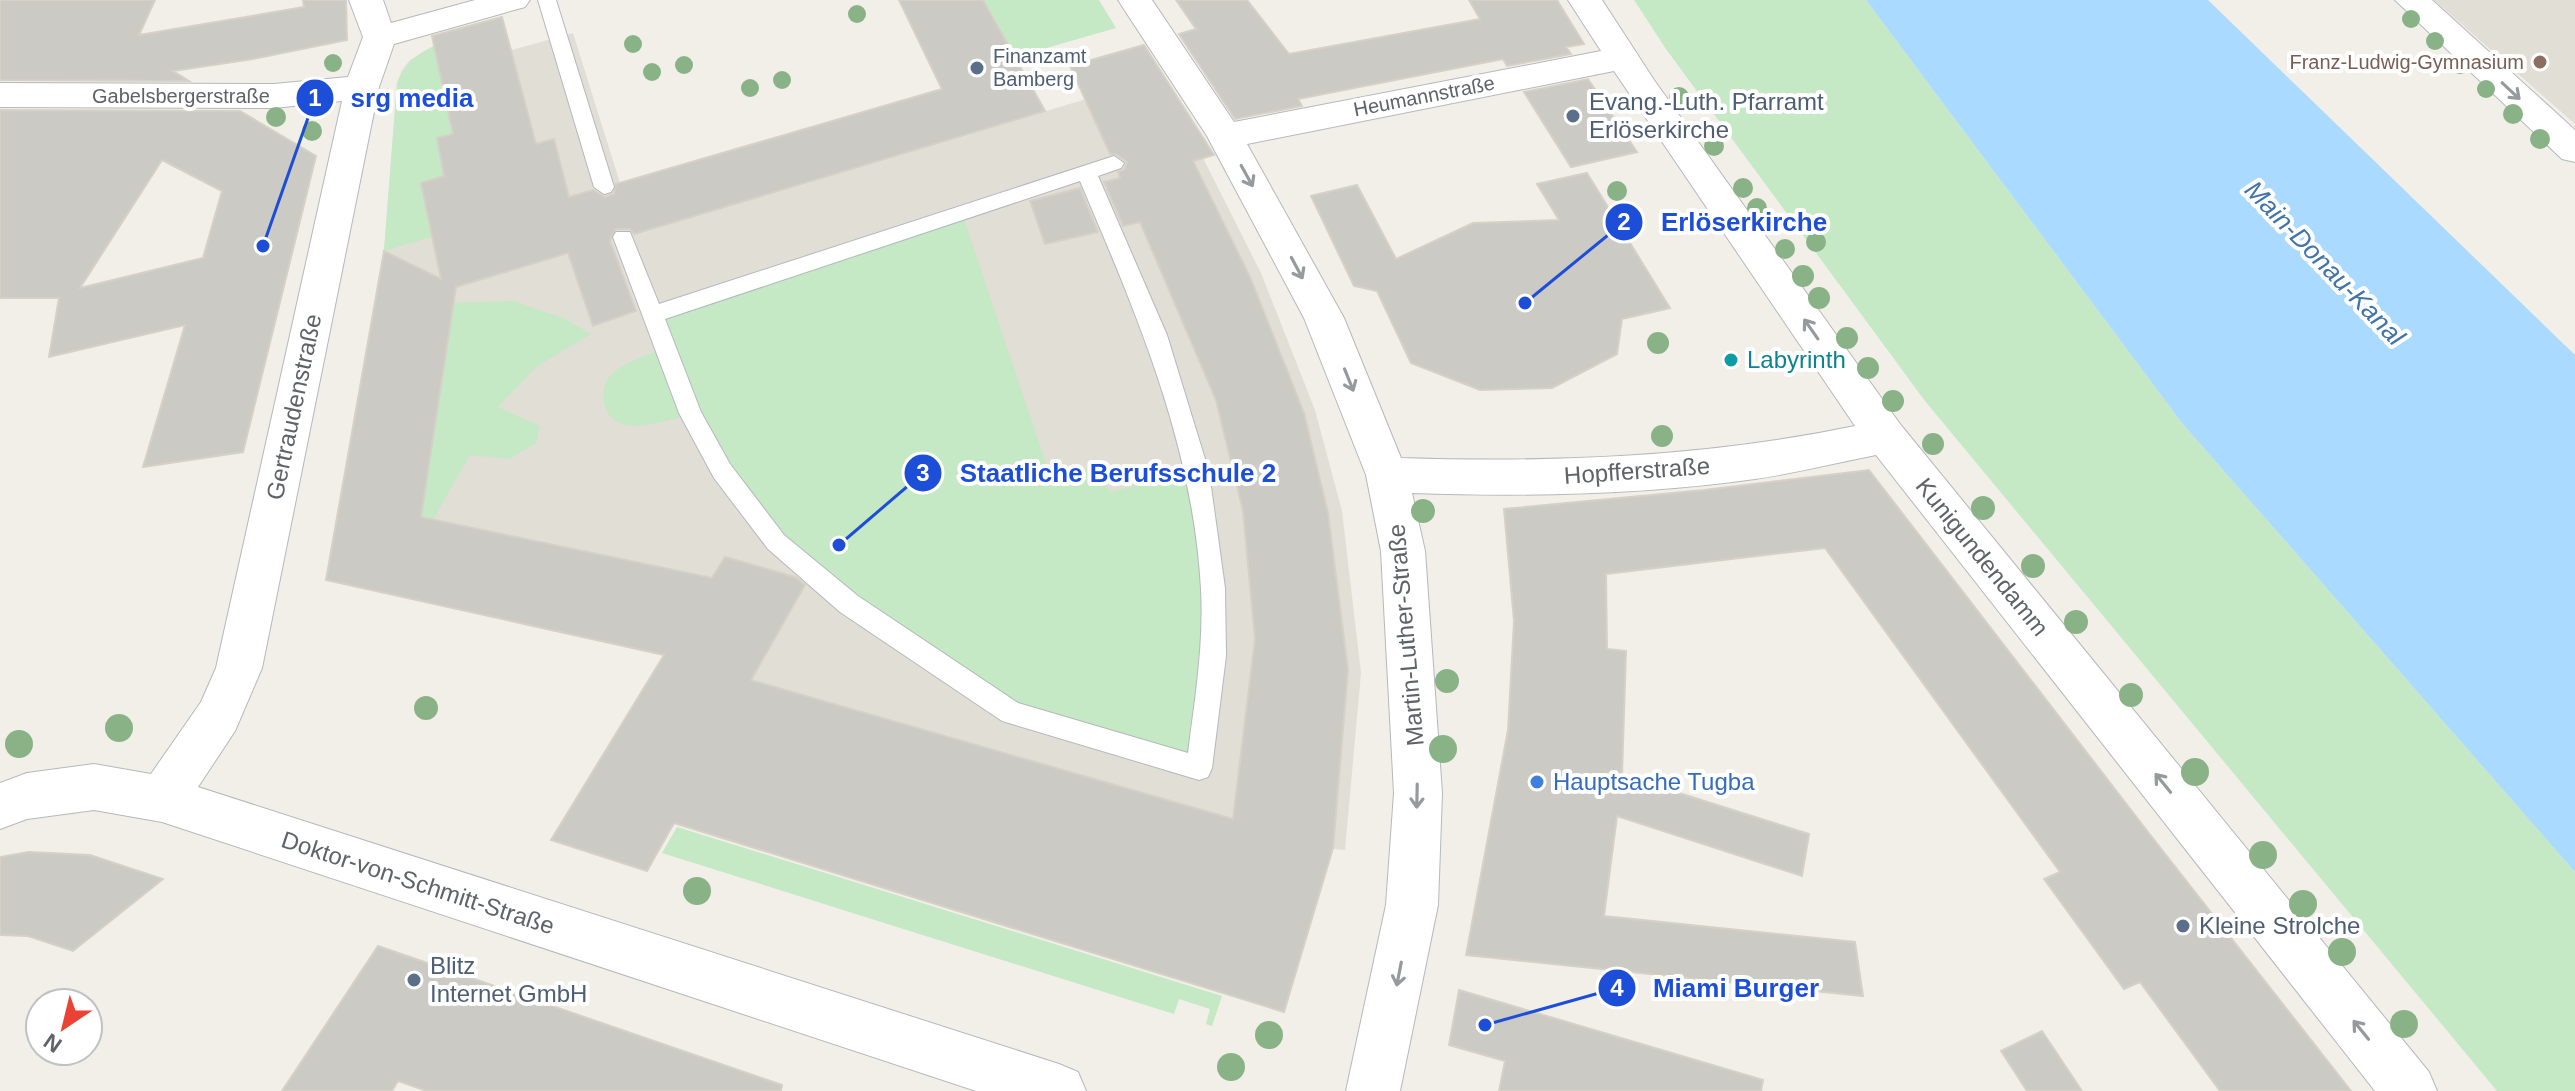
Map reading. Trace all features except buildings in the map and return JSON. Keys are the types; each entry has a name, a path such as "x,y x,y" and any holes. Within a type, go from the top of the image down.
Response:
{"street":[{"path":"366,0 380,37 513,0"},
{"name":"Martin-Luther-Straße","path":"1135,0 1225,136 1324,318 1387,475 1403,551 1418,793 1412,905 1373,1091"},
{"name":"Kunigundendamm","path":"1585,0 1885,436 2410,1091"},
{"path":"2412,0 2575,150"},
{"name":"Gertraudenstraße","path":"162,799 218,716 239,668 362,87 380,37"},
{"name":"Heumannstraße","path":"1225,136 1623,58"},
{"name":"Gabelsbergerstraße","path":"0,95 274,96 362,87"},
{"name":"Hopfferstraße","path":"1387,475 1494,479 1648,472 1755,461 1885,436"},
{"name":"Doktor-von-Schmitt-Straße","path":"0,806 27,796 94,787 162,799 1059,1091"}],"lane":[{"path":"547,0 604,187"},
{"path":"652,315 1114,163"},
{"path":"623,237 690,413 722,471 776,542 849,604 1011,713 1199,768 1213,656 1213,588 1197,472 1156,335 1086,172"}],"shaded area":[{"name":"Franz-Ludwig-Gymnasium","path":"2434,0 2575,0 2575,124"},
{"path":"504,26 512,50 573,33 620,183 942,90 966,135 1093,97 1075,65 1133,48 1203,158 1261,273 1315,410 1342,511 1361,673 1345,850 1333,849 1284,1012 675,823 647,871 551,840 664,655 326,580 384,251 397,83 410,60 426,50"}],"green space":[{"path":"983,0 1099,0 1116,28 1015,57"},
{"path":"1634,0 1866,0 2182,423 2575,872 2575,1091 2497,1091 1925,401 1666,49"},
{"path":"504,26 511,50 439,70 453,134 437,138 444,176 479,223 384,251 397,83 415,58 428,49 457,37"},
{"path":"962,213 1051,478 1101,465 1109,492 1197,472 1206,524 1199,768 1011,713 776,542 690,414 640,426 617,421 608,414 603,393 610,376 631,362 664,348 652,315"},
{"path":"514,301 563,318 591,334 536,367 498,407 540,426 536,443 510,459 470,455 433,520 421,517 454,303"},
{"path":"677,827 1222,996 1212,1026 1206,1024 1210,1009 1179,999 1174,1014 662,853"}],"water":[{"name":"Main-Donau-Kanal","path":"1866,0 2208,0 2575,355 2575,872 2182,423"}],"place":[{"name":"Franz-Ludwig-Gymnasium","path":"2540,62"},
{"name":"Finanzamt Bamberg","path":"977,68"},
{"name":"Evang.-Luth. Pfarramt Erlöserkirche","path":"1573,116"},
{"name":"srg media","path":"263,246"},
{"name":"Erlöserkirche","path":"1525,303"},
{"name":"Labyrinth","path":"1731,360"},
{"name":"Staatliche Berufsschule 2","path":"839,545"},
{"name":"Hauptsache Tugba","path":"1537,782"},
{"name":"Kleine Strolche","path":"2183,926"},
{"name":"Blitz Internet GmbH","path":"414,980"},
{"name":"Miami Burger","path":"1485,1025"}]}
